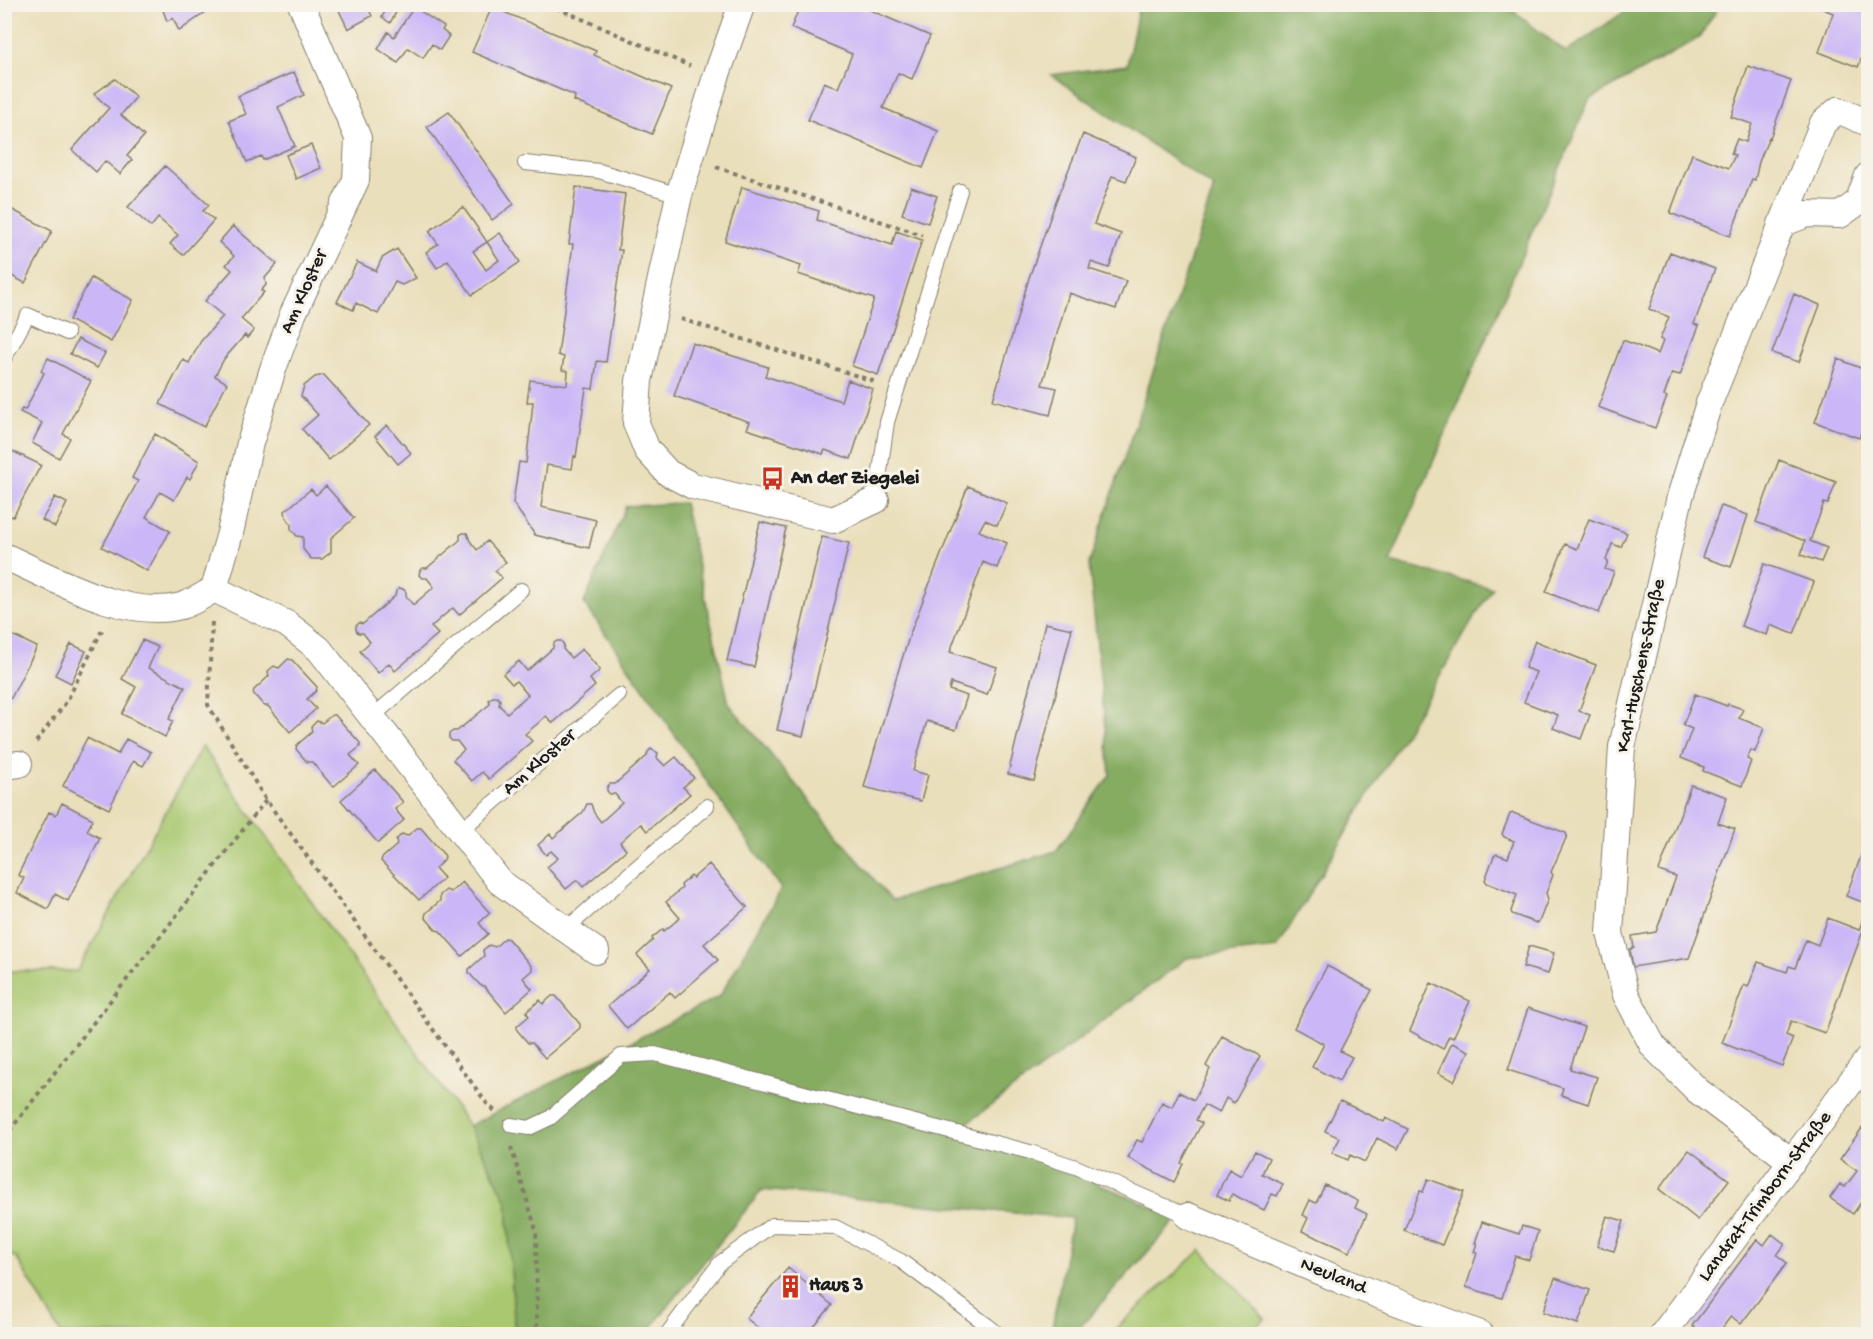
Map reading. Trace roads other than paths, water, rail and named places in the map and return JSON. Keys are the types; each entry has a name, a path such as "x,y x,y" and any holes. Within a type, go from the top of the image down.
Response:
{"street":[{"name":"Am Kloster","path":"214,589 230,533 250,443 273,369 293,314 356,180 358,138 301,4"},
{"path":"742,4 716,76 679,195 639,381 636,423 647,450 668,473 693,486 833,520 876,500"},
{"name":"Karl-Huschens-Straße","path":"1792,1162 1698,1092 1653,1046 1626,994 1611,933 1622,747 1680,497 1709,403 1823,123 1838,111 1869,123"},
{"path":"1781,224 1807,214 1840,215 1858,202 1869,176"},
{"path":"4,556 115,604 158,609 182,606 214,589 287,624 320,649 500,882 596,951"},
{"name":"Landrat-Trimborn-Straße","path":"1663,1335 1869,1059"},
{"name":"Neuland","path":"1188,1216 1347,1283 1480,1335"}],"lane":[{"path":"525,163 599,171 679,195"},
{"path":"876,500 887,422 960,191"},
{"path":"4,359 28,315 67,333"},
{"path":"373,716 521,590"},
{"name":"Am Kloster","path":"460,831 619,695"},
{"path":"566,929 707,806"},
{"path":"510,1125 529,1128 550,1118 621,1056 655,1054 1030,1152 1076,1167 1188,1216"},
{"path":"667,1335 720,1263 772,1226 835,1227 901,1261 998,1335"}],"place":[{"name":"An der Ziegelei","path":"773,479"},
{"name":"Haus 3","path":"791,1286"}]}
